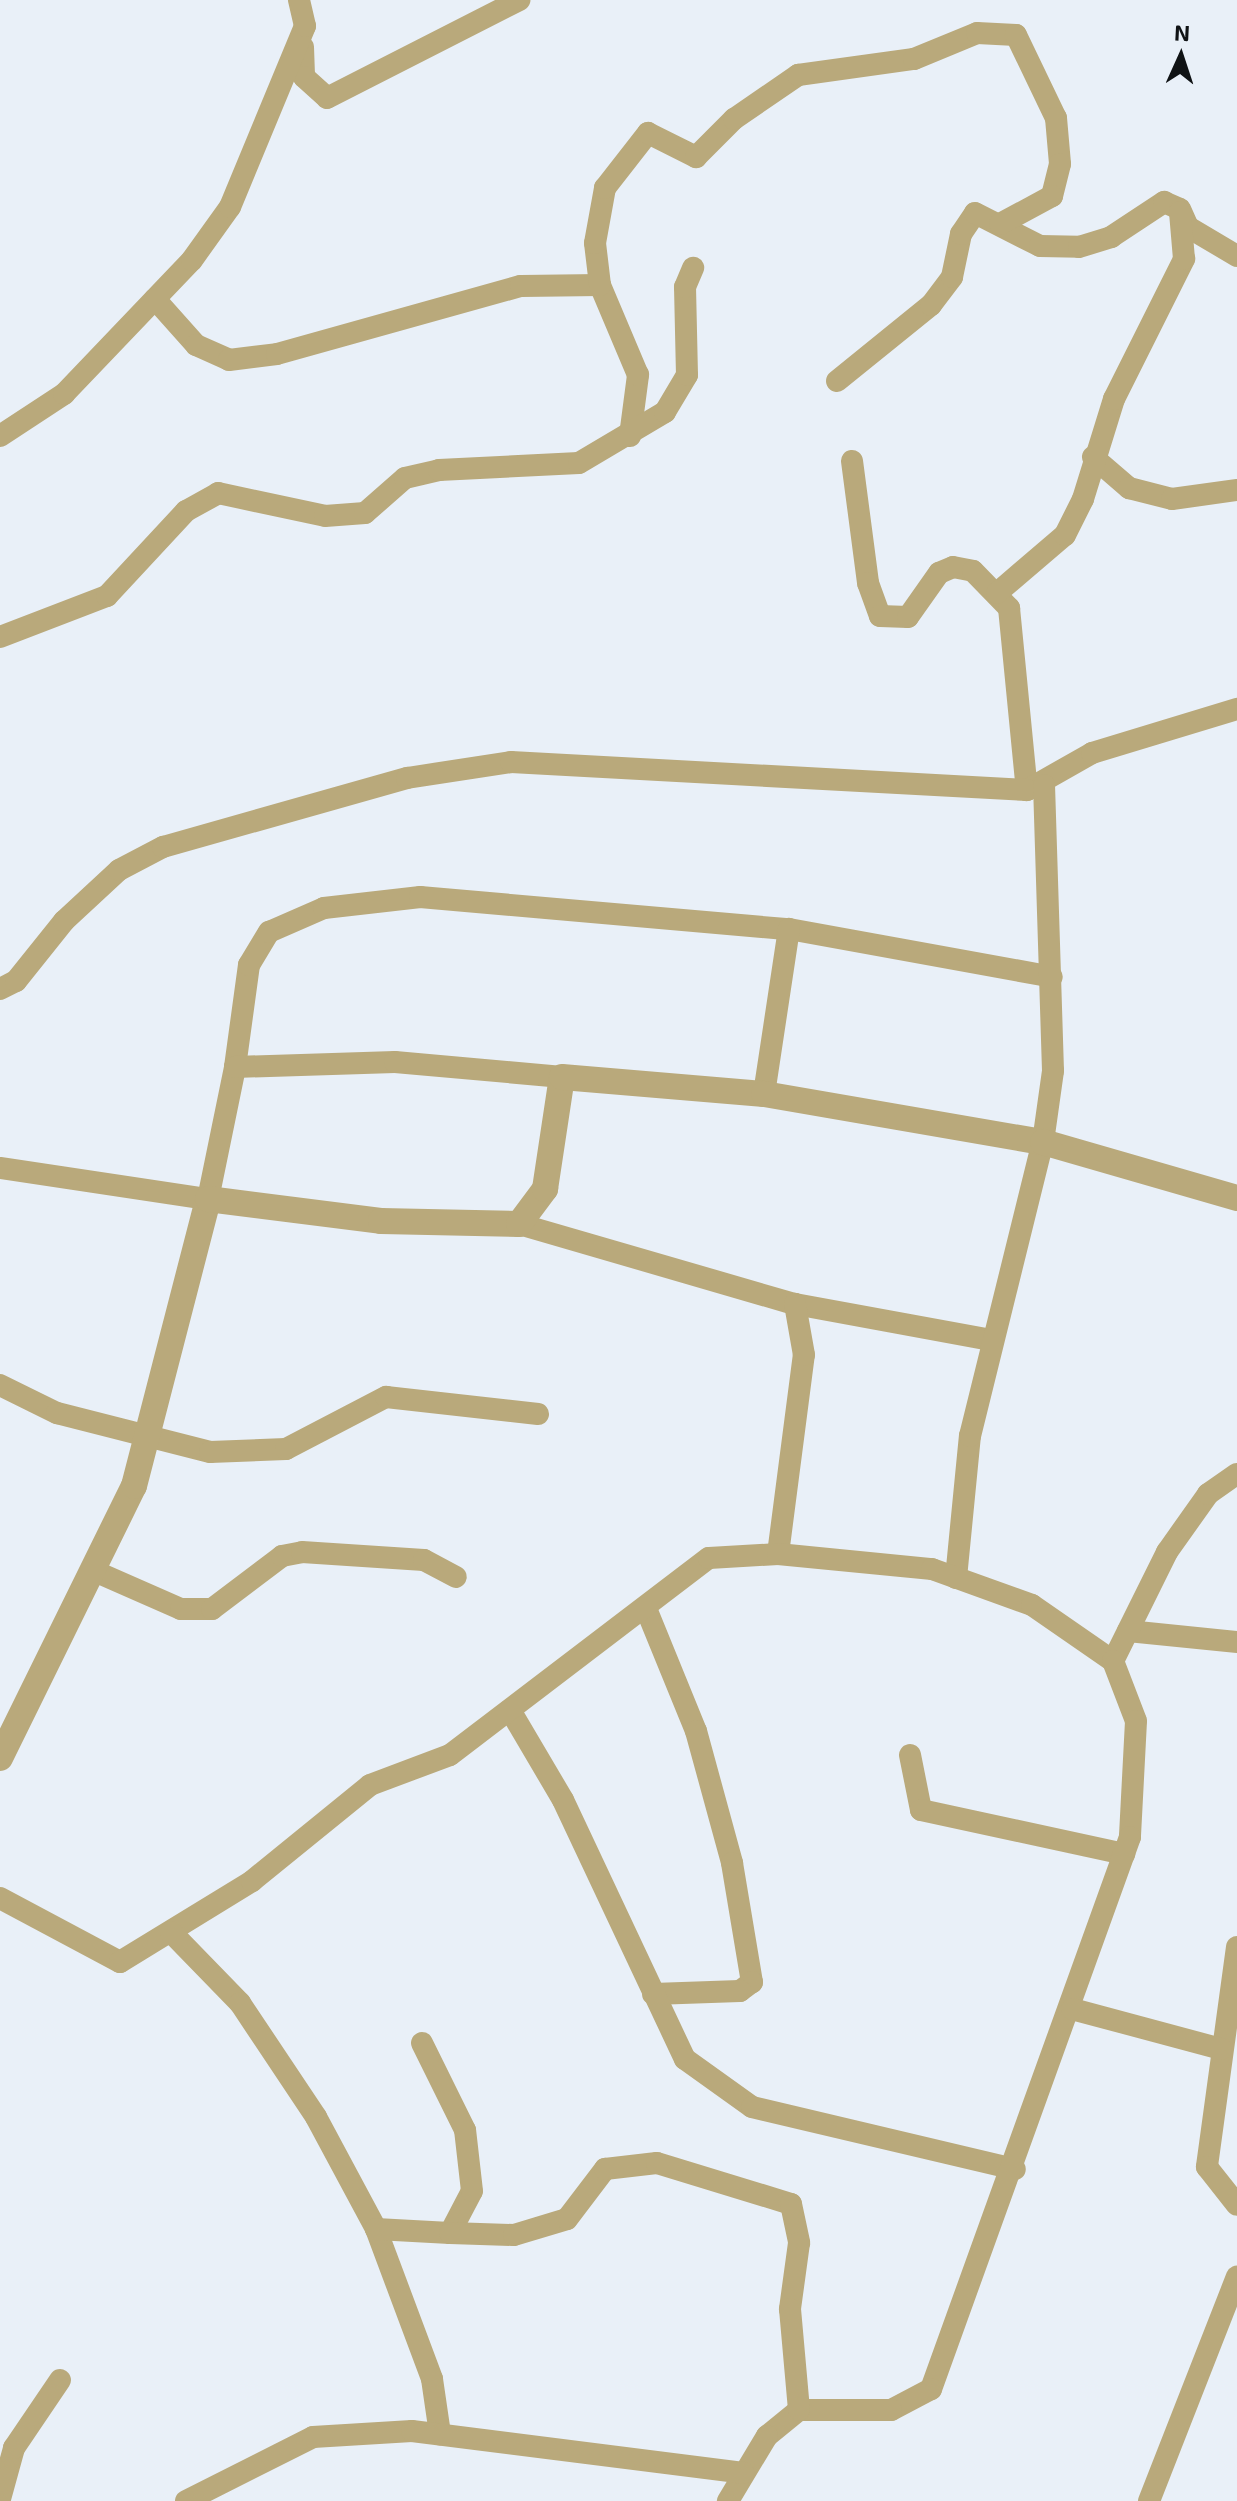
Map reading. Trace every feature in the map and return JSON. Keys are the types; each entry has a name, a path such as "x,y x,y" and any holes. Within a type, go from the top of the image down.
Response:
{"street":[{"path":"299,0 304,77 327,98 519,0"},
{"path":"630,436 638,375 600,285 595,243 605,188 648,133 696,157 734,119 798,75 914,59 977,33 1016,35 1056,118 1060,164 1052,196 1000,224"},
{"path":"0,436 64,394 155,299 230,207 302,34"},
{"path":"837,381 931,305 952,277 961,234 975,213 1040,246 1079,247 1111,237 1144,210 1164,202 1180,209 1188,227 1237,256"},
{"path":"997,593 1065,535 1114,399 1184,259 1180,209"},
{"path":"0,637 107,596 186,511 218,493 325,516 365,513 405,478 579,463 630,436 665,412 687,375 685,287 693,268"},
{"path":"155,299 196,345 229,360 277,354 521,286 600,285"},
{"path":"1093,457 1129,488 1172,499 1237,490"},
{"path":"852,461 868,583 880,616 908,617 939,573 953,567 973,571 1009,608 1036,787 1052,977 1053,1071 1043,1142 970,1436 956,1578"},
{"path":"0,989 16,981 64,921 119,870 163,847 407,778 511,762 1036,787 1092,753 1237,709"},
{"path":"0,1758 134,1486 208,1199 235,1067 249,965 269,932 324,908 420,897 789,929 1052,977"},
{"path":"764,1094 789,929"},
{"path":"235,1067 395,1062 764,1094 1043,1142 1237,1198"},
{"path":"519,1224 545,1189 562,1077"},
{"path":"0,1168 381,1221 519,1224 795,1304 992,1340"},
{"path":"778,1554 804,1355 795,1304"},
{"path":"0,1385 57,1413 146,1439 210,1452 286,1449 386,1397 538,1414"},
{"path":"1113,1661 1167,1552 1208,1494 1237,1474"},
{"path":"92,1570 181,1609 212,1609 282,1556 302,1552 424,1560 456,1577"},
{"path":"0,1898 120,1962 252,1881 370,1785 450,1755 647,1611 709,1558 778,1554 956,1578 1032,1605 1113,1661 1136,1721 1138,1770 1124,1854 1015,2169 931,2389 891,2410 799,2410 767,2436 728,2501"},
{"path":"647,1611 696,1731 732,1863 752,1982 740,1991 653,1994"},
{"path":"1128,1631 1237,1642"},
{"path":"510,1710 563,1800 685,2059 752,2107 1015,2169"},
{"path":"910,1755 921,1810 1124,1854"},
{"path":"171,1932 240,2003 316,2117 376,2229 432,2379 440,2434"},
{"path":"1237,1947 1207,2167 1237,2205"},
{"path":"1072,2009 1221,2049"},
{"path":"422,2043 465,2130 472,2191 450,2233"},
{"path":"376,2229 514,2235 567,2219 605,2169 657,2163 791,2204 799,2243 790,2309 799,2410"},
{"path":"1149,2501 1237,2277"},
{"path":"0,2499 14,2448 60,2380"},
{"path":"186,2501 313,2437 440,2434 743,2473"}]}
